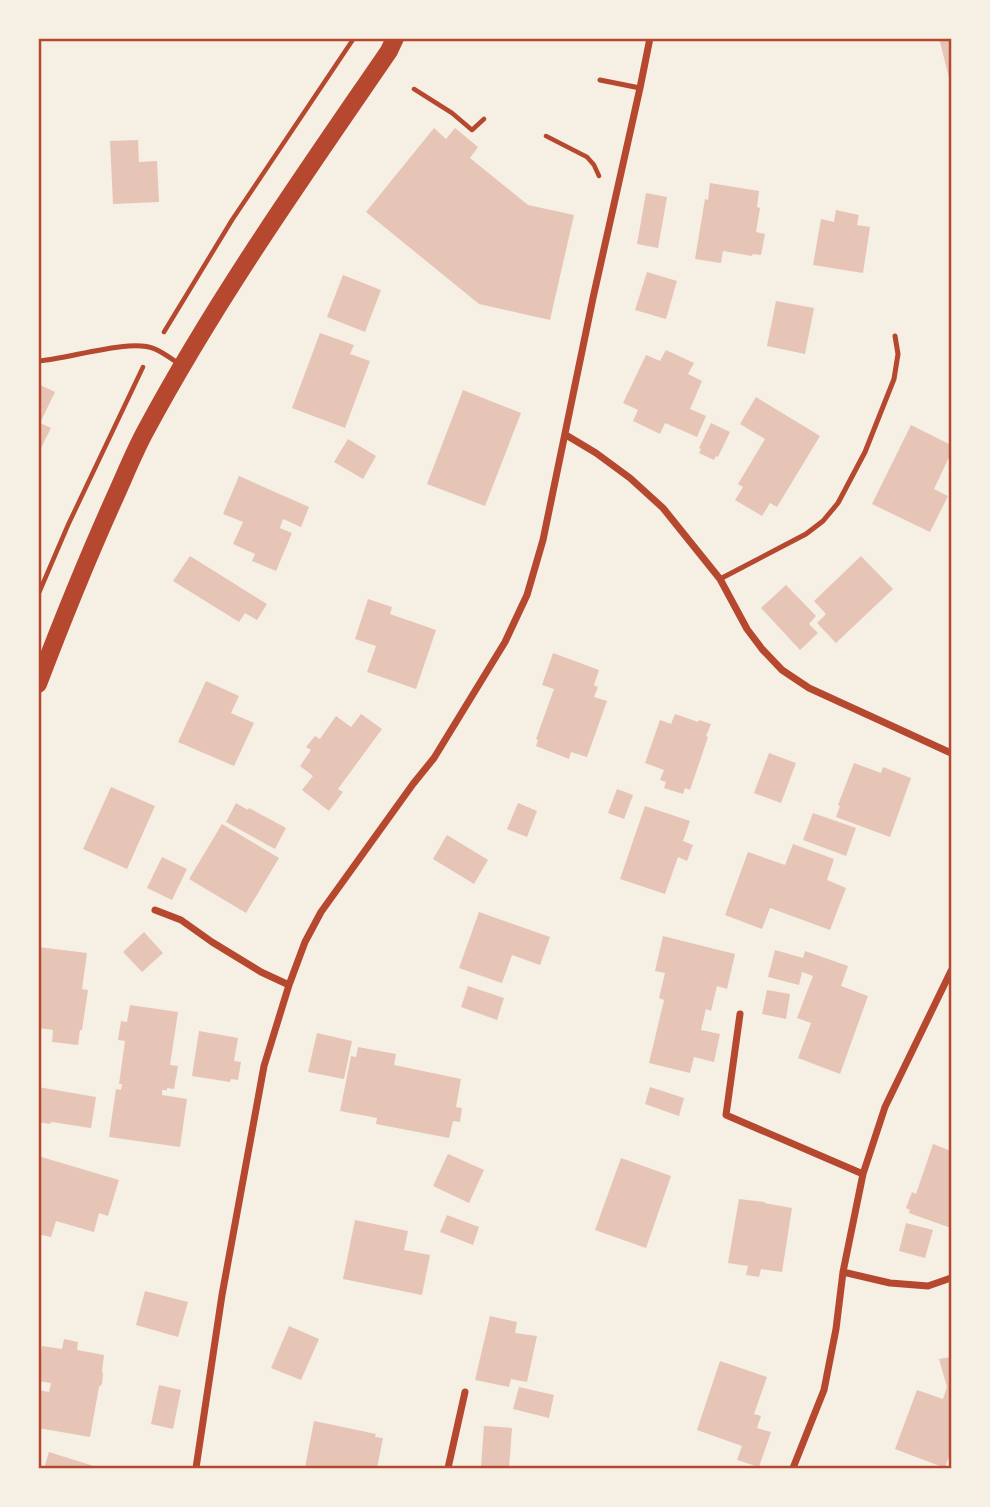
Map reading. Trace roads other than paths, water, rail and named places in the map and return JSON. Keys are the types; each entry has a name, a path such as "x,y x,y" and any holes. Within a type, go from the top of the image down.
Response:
{"main road":[{"path":"38,684 96,538 144,433 244,264 389,51 395,38"}],"street":[{"path":"196,1468 222,1295 264,1066 289,985 304,942 321,912 434,758 505,642 527,595 540,551 566,435 650,38"},
{"path":"566,435 630,478 663,508 720,579 747,629 782,670 809,688 951,753"},
{"path":"155,910 181,920 261,972 289,985"},
{"path":"793,1468 824,1390 836,1329 843,1272 863,1174 885,1107 951,971"},
{"path":"740,1014 726,1115 863,1174"},
{"path":"843,1272 890,1283 928,1286 951,1278"},
{"path":"447,1468 465,1392"}],"lane":[{"path":"600,80 640,88"},
{"path":"720,579 806,534 823,521 838,503 865,452 894,379 898,354 895,336"},
{"path":"38,361 131,345 154,348 182,365"}]}
